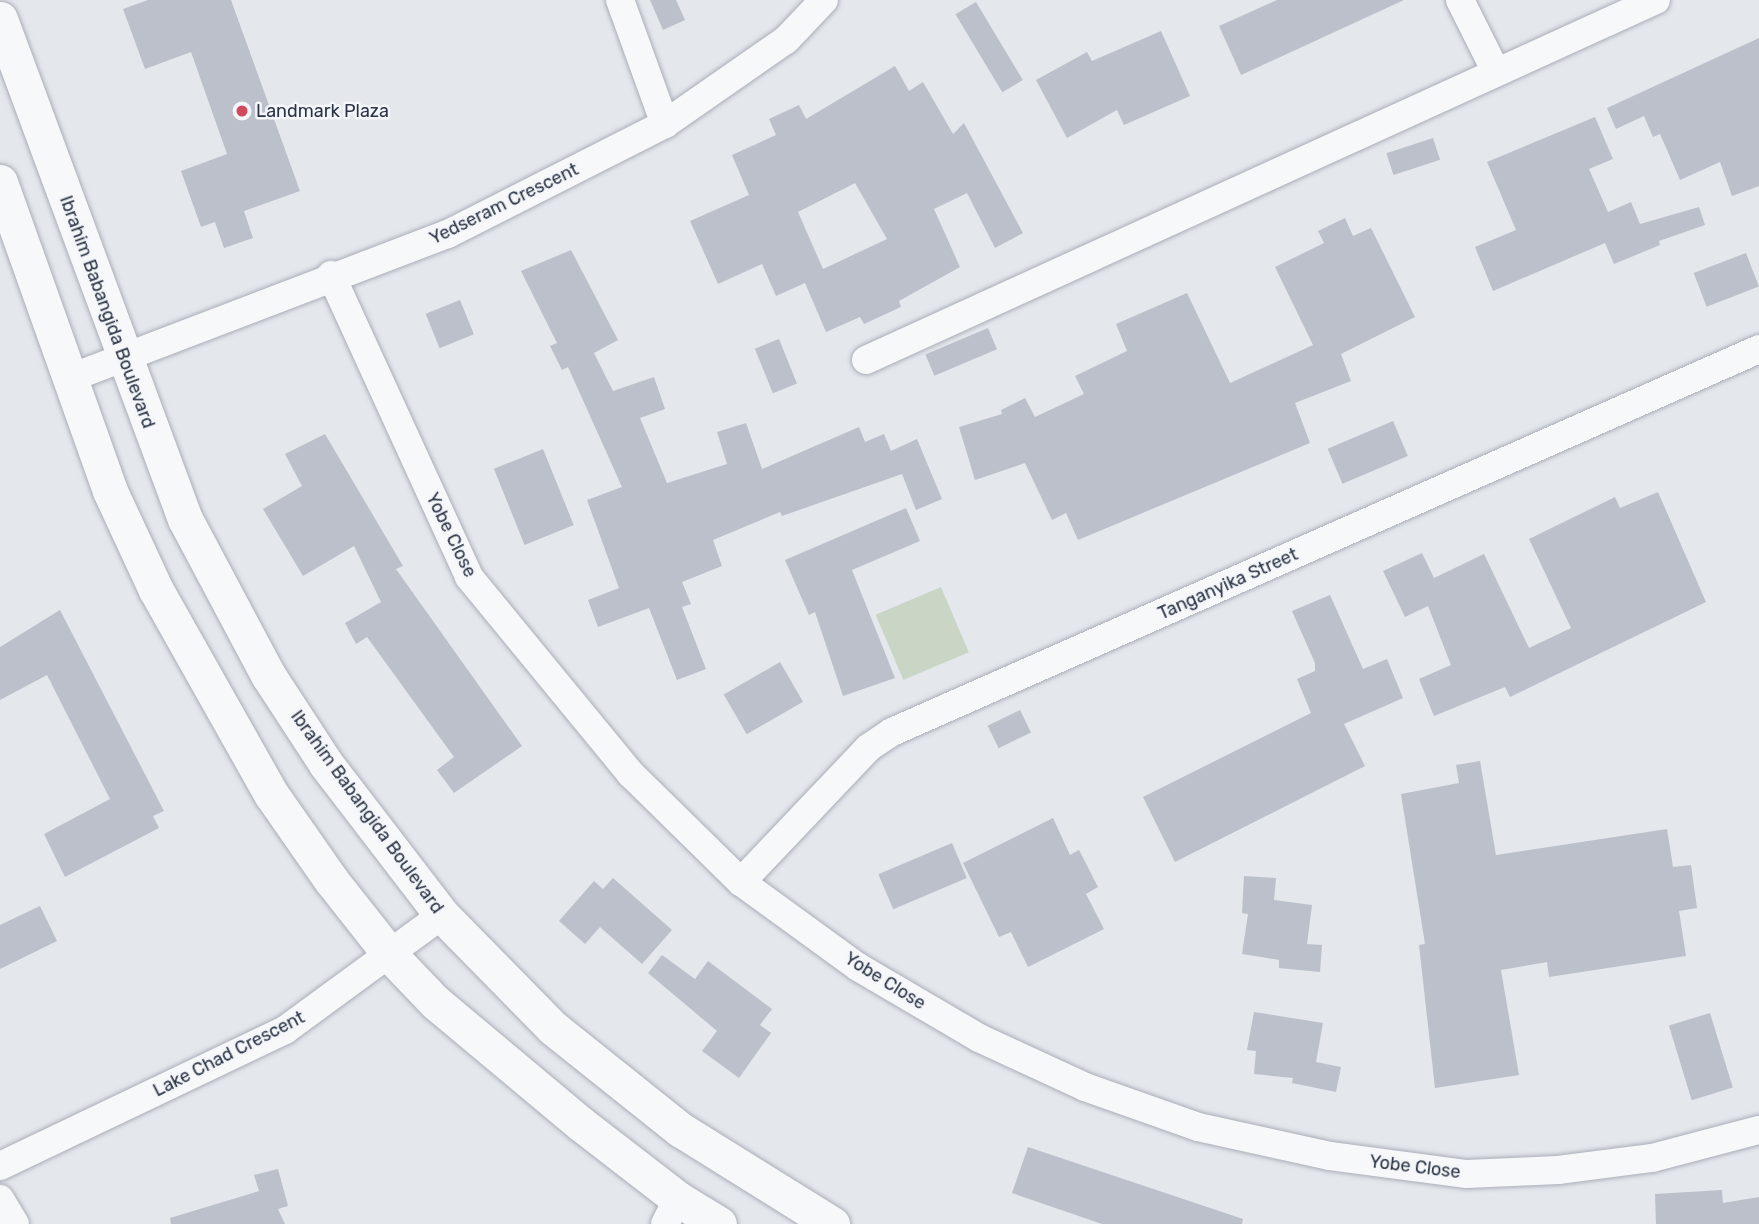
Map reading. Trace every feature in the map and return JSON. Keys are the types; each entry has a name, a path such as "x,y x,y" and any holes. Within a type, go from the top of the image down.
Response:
{"street":[{"path":"620,0 665,124"},
{"name":"Yedseram Crescent","path":"73,377 331,275 449,234 665,124 786,40 824,0"},
{"path":"1460,0 1496,72"},
{"path":"866,360 1656,0"},
{"name":"Ibrahim Babangida Boulevard","path":"0,19 122,358 185,519 268,675 326,764 442,915 553,1028 659,1113 765,1186 832,1224"},
{"path":"0,182 73,377 110,491 188,651 271,794 391,956 487,1047 671,1211 719,1224"},
{"name":"Yobe Close","path":"331,275 469,576 631,774 741,882 858,967 979,1038 1085,1087 1198,1127 1330,1156 1468,1174 1558,1170 1652,1158 1759,1130"},
{"name":"Tanganyika Street","path":"741,882 868,748 892,732 1759,349"},
{"name":"Lake Chad Crescent","path":"0,1166 285,1030 391,956 442,915"},
{"path":"0,1199 15,1224"}],"green space":[{"path":"941,587 969,652 903,680 876,615"}],"building":[{"name":"Landmark Plaza","path":"148,0 231,0 300,191 244,211 253,238 224,248 215,222 201,227 181,171 227,154 191,52 145,69 123,9"},
{"path":"650,0 676,0 685,20 663,30"},
{"path":"1277,0 1404,0 1241,75 1219,26"},
{"path":"976,2 1023,80 1002,92 955,14"},
{"path":"1161,31 1190,96 1124,125 1117,110 1067,138 1036,80 1087,52 1092,61"},
{"path":"1759,38 1759,186 1732,196 1720,162 1680,180 1660,134 1653,137 1644,116 1616,129 1607,108"},
{"path":"895,66 909,91 923,82 953,134 964,123 1023,233 995,248 967,193 934,209 960,267 899,301 901,307 864,324 860,317 826,332 805,283 776,296 762,264 718,284 690,221 749,195 732,155 776,135 769,119 799,105 806,119","holes":["855,183 887,239 823,269 798,212"]},
{"path":"1595,117 1613,159 1589,169 1608,212 1631,202 1640,224 1699,207 1705,225 1659,241 1660,245 1614,264 1605,243 1493,291 1475,247 1516,230 1487,162"},
{"path":"1433,138 1440,160 1394,175 1386,153"},
{"path":"1345,218 1353,236 1371,228 1415,317 1341,354 1351,381 1295,403 1310,443 1078,540 1066,513 1052,520 1025,463 975,480 959,427 1002,414 1001,410 1025,398 1035,417 1084,394 1075,376 1127,351 1116,324 1187,293 1230,383 1313,345 1275,267 1324,243 1318,231"},
{"path":"571,250 618,340 594,353 613,391 654,377 665,409 640,418 667,483 727,464 717,432 746,423 762,469 859,427 865,442 884,434 891,451 917,439 942,499 916,510 902,474 782,516 780,512 713,540 722,566 682,582 691,604 682,607 706,669 677,680 649,608 598,627 588,600 619,588 587,500 622,487 568,367 562,370 550,346 557,343 521,271"},
{"path":"1746,253 1759,287 1707,307 1694,273"},
{"path":"460,300 474,334 440,348 426,314"},
{"path":"988,328 997,349 934,376 925,355"},
{"path":"779,339 797,384 773,393 755,349"},
{"path":"1393,421 1408,456 1342,484 1328,449"},
{"path":"325,434 403,566 396,569 522,746 454,793 437,770 454,757 367,637 356,644 345,623 381,602 354,546 303,576 263,509 302,486 285,454"},
{"path":"543,449 574,525 525,545 494,469"},
{"path":"1658,492 1706,602 1510,697 1505,687 1434,716 1419,679 1451,665 1428,606 1405,617 1383,571 1422,553 1434,578 1484,554 1529,648 1571,628 1529,539 1615,497 1620,508"},
{"path":"906,508 920,541 852,570 895,678 843,696 815,612 809,615 785,560"},
{"path":"1330,595 1363,669 1387,659 1403,698 1344,724 1365,766 1175,862 1143,797 1311,713 1297,679 1315,671 1315,663 1292,611"},
{"path":"60,610 164,811 153,816 159,828 65,877 44,834 110,799 47,675 0,700 0,647"},
{"path":"780,662 803,702 747,734 724,694"},
{"path":"1020,710 1031,732 999,748 988,726"},
{"path":"1480,761 1496,855 1667,829 1673,867 1691,865 1697,908 1679,911 1686,956 1549,977 1547,962 1501,970 1519,1075 1435,1088 1419,945 1425,944 1401,794 1459,783 1456,765"},
{"path":"1053,818 1070,855 1079,850 1098,887 1086,894 1104,929 1028,967 1011,932 999,937 963,863"},
{"path":"952,843 967,878 893,909 878,874"},
{"path":"1244,876 1276,878 1274,900 1312,905 1307,944 1322,945 1320,972 1279,968 1279,960 1242,954 1248,914 1242,913"},
{"path":"613,878 672,930 642,964 600,927 585,944 559,921 594,881 603,889"},
{"path":"40,906 57,941 0,969 0,925"},
{"path":"662,955 695,979 708,961 772,1009 760,1025 771,1033 739,1078 702,1051 717,1031 648,973"},
{"path":"1254,1012 1323,1023 1316,1062 1341,1067 1336,1092 1292,1083 1293,1078 1254,1074 1256,1051 1247,1050"},
{"path":"1710,1013 1733,1088 1692,1100 1669,1026"},
{"path":"1028,1147 1243,1219 1242,1224 1102,1224 1012,1193"},
{"path":"278,1169 288,1206 278,1209 285,1224 171,1224 170,1218 259,1191 254,1175"},
{"path":"1722,1190 1723,1203 1759,1197 1759,1224 1656,1224 1655,1194"}],"place":[{"name":"Landmark Plaza","path":"242,111"}]}
